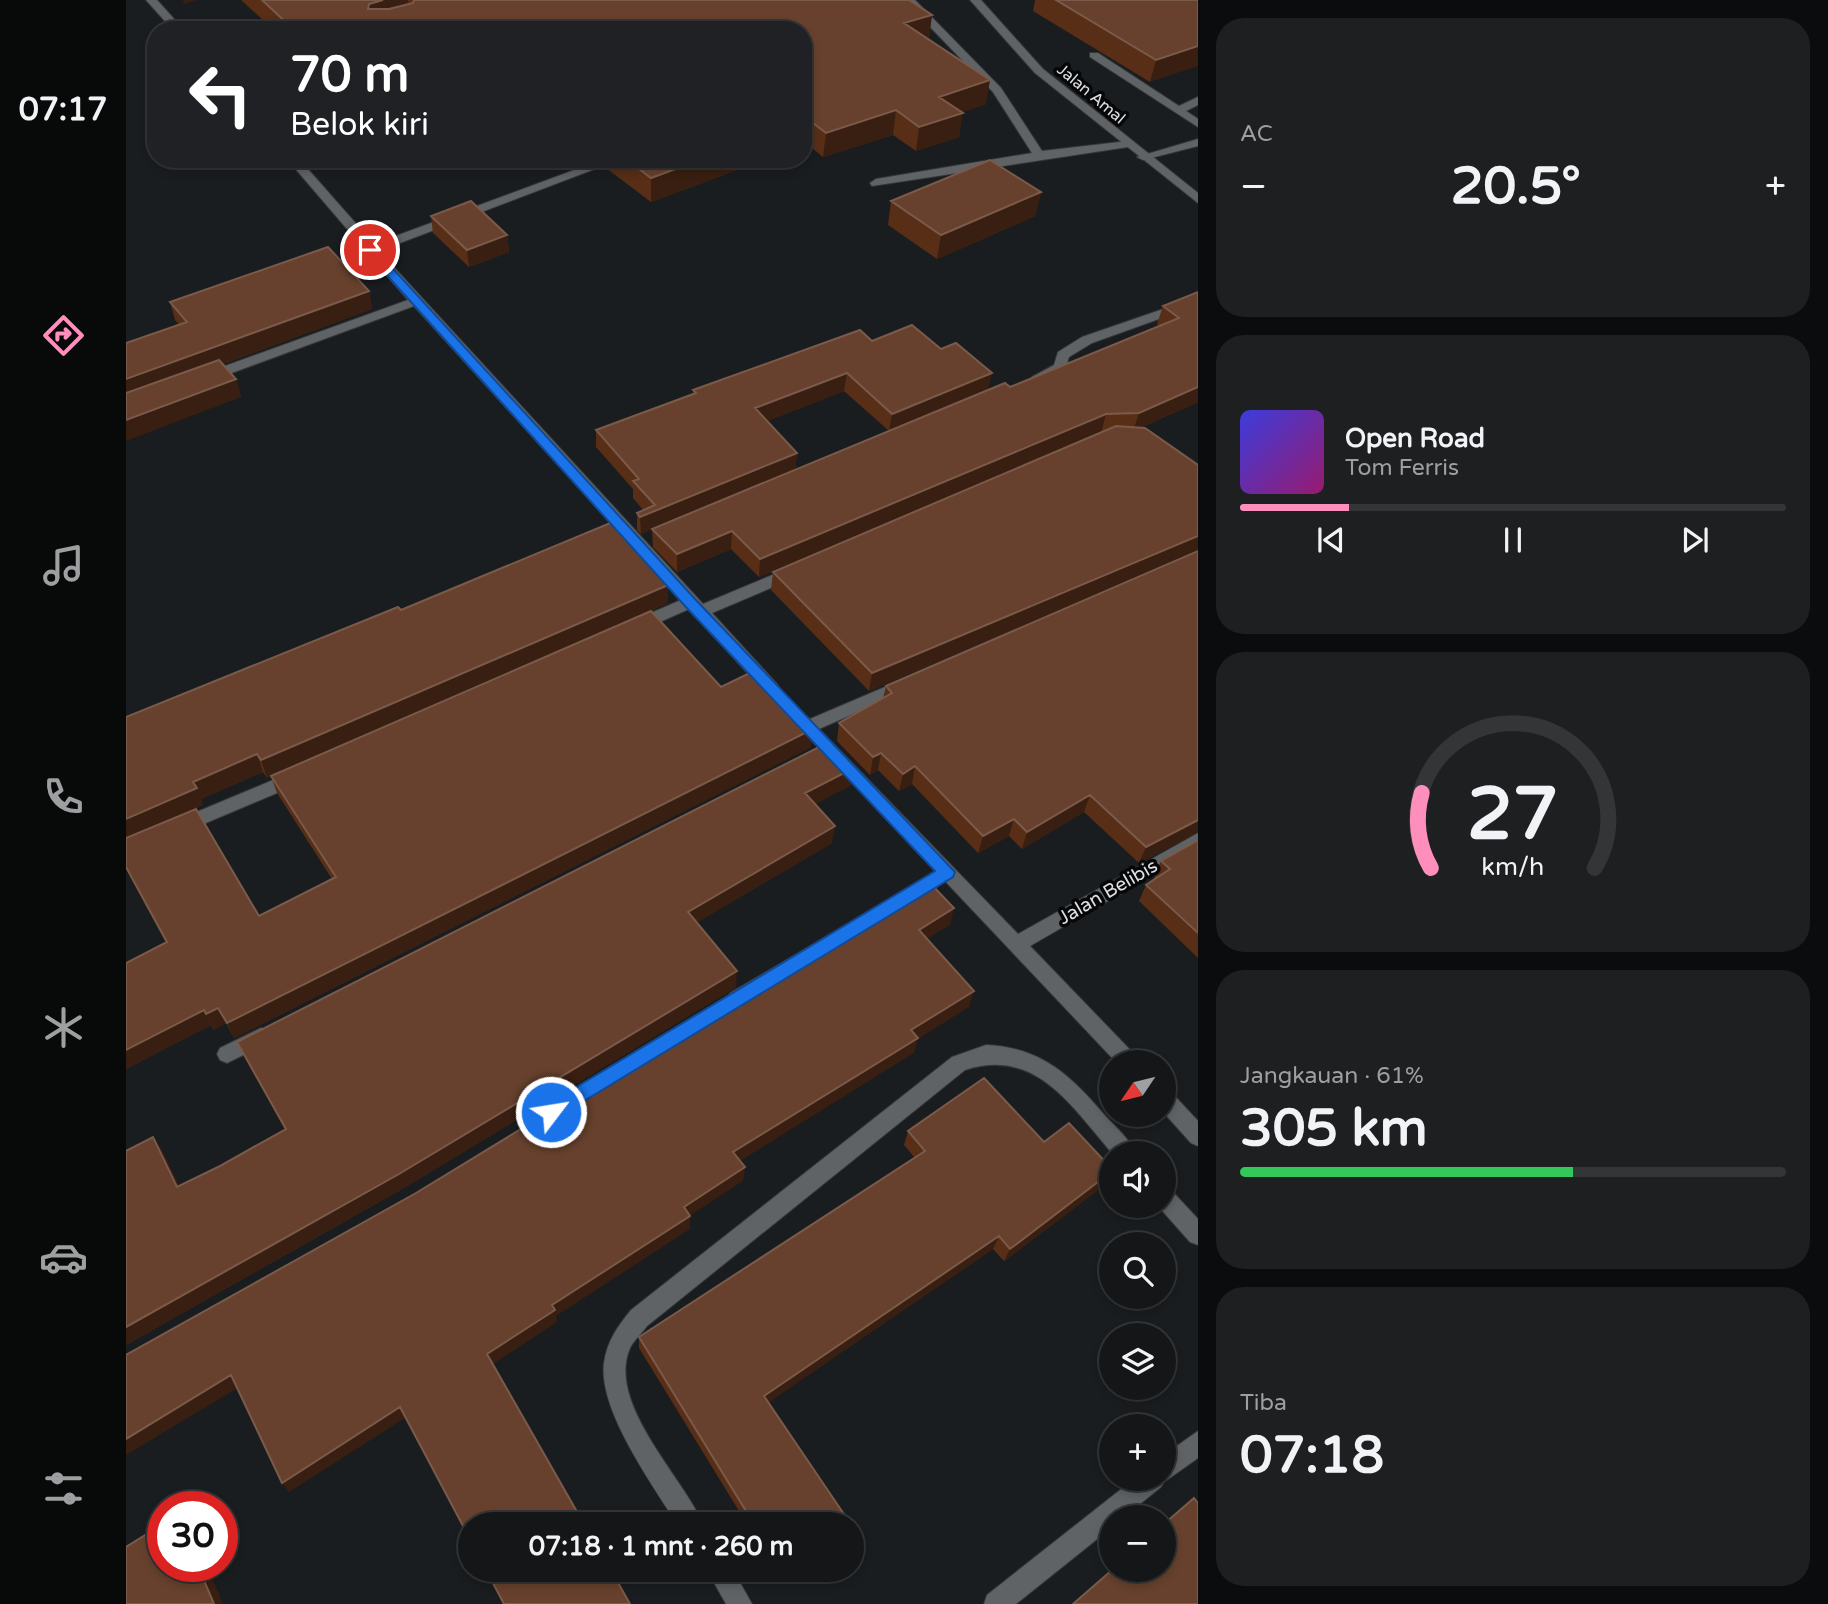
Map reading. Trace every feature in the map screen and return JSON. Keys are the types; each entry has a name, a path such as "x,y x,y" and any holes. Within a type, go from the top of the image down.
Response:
{"street":[{"path":"151,0 171,21"},
{"path":"909,0 997,90 1039,155"},
{"name":"Jalan Amal","path":"975,0 1040,71 1198,199"},
{"path":"1094,55 1198,124"},
{"path":"1179,111 1198,100"},
{"path":"1143,157 1198,142"},
{"path":"876,183 1039,155 1128,144"},
{"path":"301,168 416,301 644,541 695,607 807,727 822,751 941,876 1018,944 1118,1050"},
{"path":"370,250 591,168"},
{"path":"189,384 416,301"},
{"path":"1027,382 1060,367 1063,355 1087,340 1198,301"},
{"path":"615,635 815,563"},
{"path":"807,727 921,677"},
{"path":"164,834 316,768"},
{"name":"Jalan Belibis","path":"1018,944 1198,840"},
{"path":"721,1009 852,930"},
{"path":"227,1054 276,1029"},
{"path":"684,1512 621,1405 615,1369 619,1346 639,1318 959,1063 976,1055 1001,1053 1040,1065 1056,1077 1114,1141"},
{"path":"1176,1112 1198,1136"},
{"path":"1176,1210 1198,1235"},
{"path":"1176,1460 1198,1443"},
{"path":"996,1604 1138,1491"},
{"path":"726,1582 740,1604"}],"building":[{"path":"262,0 383,0 369,4 368,9 389,9 413,3 414,0 909,0 932,15 904,23 990,80 939,97 963,113 919,127 896,110 826,133 812,122 812,21 284,21"},
{"path":"1056,0 1198,0 1198,46 1156,60"},
{"path":"990,160 1041,192 941,235 891,201"},
{"path":"638,168 678,168 651,178"},
{"path":"471,201 507,235 467,250 431,216"},
{"path":"328,247 369,291 126,379 126,343 187,322 170,302"},
{"path":"1198,292 1198,387 1139,413 1106,414 760,559 732,531 677,554 652,529 1005,383 1010,387 1179,318 1163,306"},
{"path":"912,325 941,349 956,343 992,373 892,414 847,373 755,408 797,453 640,517 637,513 655,505 633,481 639,479 596,430 696,393 693,390 860,330 872,341"},
{"path":"219,360 236,379 126,420 126,393"},
{"path":"1116,426 1145,428 1198,465 1198,536 872,673 773,572"},
{"path":"620,519 659,562 651,565 668,585 261,760 257,754 193,782 197,788 126,819 126,717 398,607 401,610"},
{"path":"1198,551 1198,820 1146,847 1090,795 1027,832 1014,819 983,836 915,766 903,774 881,753 873,757 839,723 892,693 886,686"},
{"path":"651,611 721,687 756,670 813,729 227,1023 218,1008 206,1014 204,1010 126,1050 126,963 167,942 126,867 126,838 196,809 259,916 336,877 271,776"},
{"path":"829,742 854,768 805,793 835,826 688,912 737,971 399,1174 126,1327 126,1151 153,1137 177,1187 286,1129 237,1042"},
{"path":"1198,840 1198,933 1146,885 1170,869 1161,861"},
{"path":"929,882 954,908 919,930 974,991 911,1030 918,1038 733,1152 745,1167 684,1207 690,1216 552,1305 555,1310 487,1354 577,1512 458,1512 458,1516 400,1407 282,1483 231,1375 126,1439 126,1355 416,1193 754,987 756,990 823,950 821,947"},
{"path":"984,1078 1044,1142 1069,1123 1099,1155 1099,1181 1010,1249 999,1236 764,1396 843,1512 747,1512 639,1337 925,1151 908,1131"},
{"path":"1194,1498 1198,1503 1198,1604 1073,1604 1099,1581 1176,1582 1176,1514"},
{"path":"147,1534 147,1582 205,1582 214,1604 126,1604 126,1547"},
{"path":"492,1582 618,1582 630,1604 504,1604"}],"route":[{"path":"370,250 690,602 947,872 551,1112"}]}
